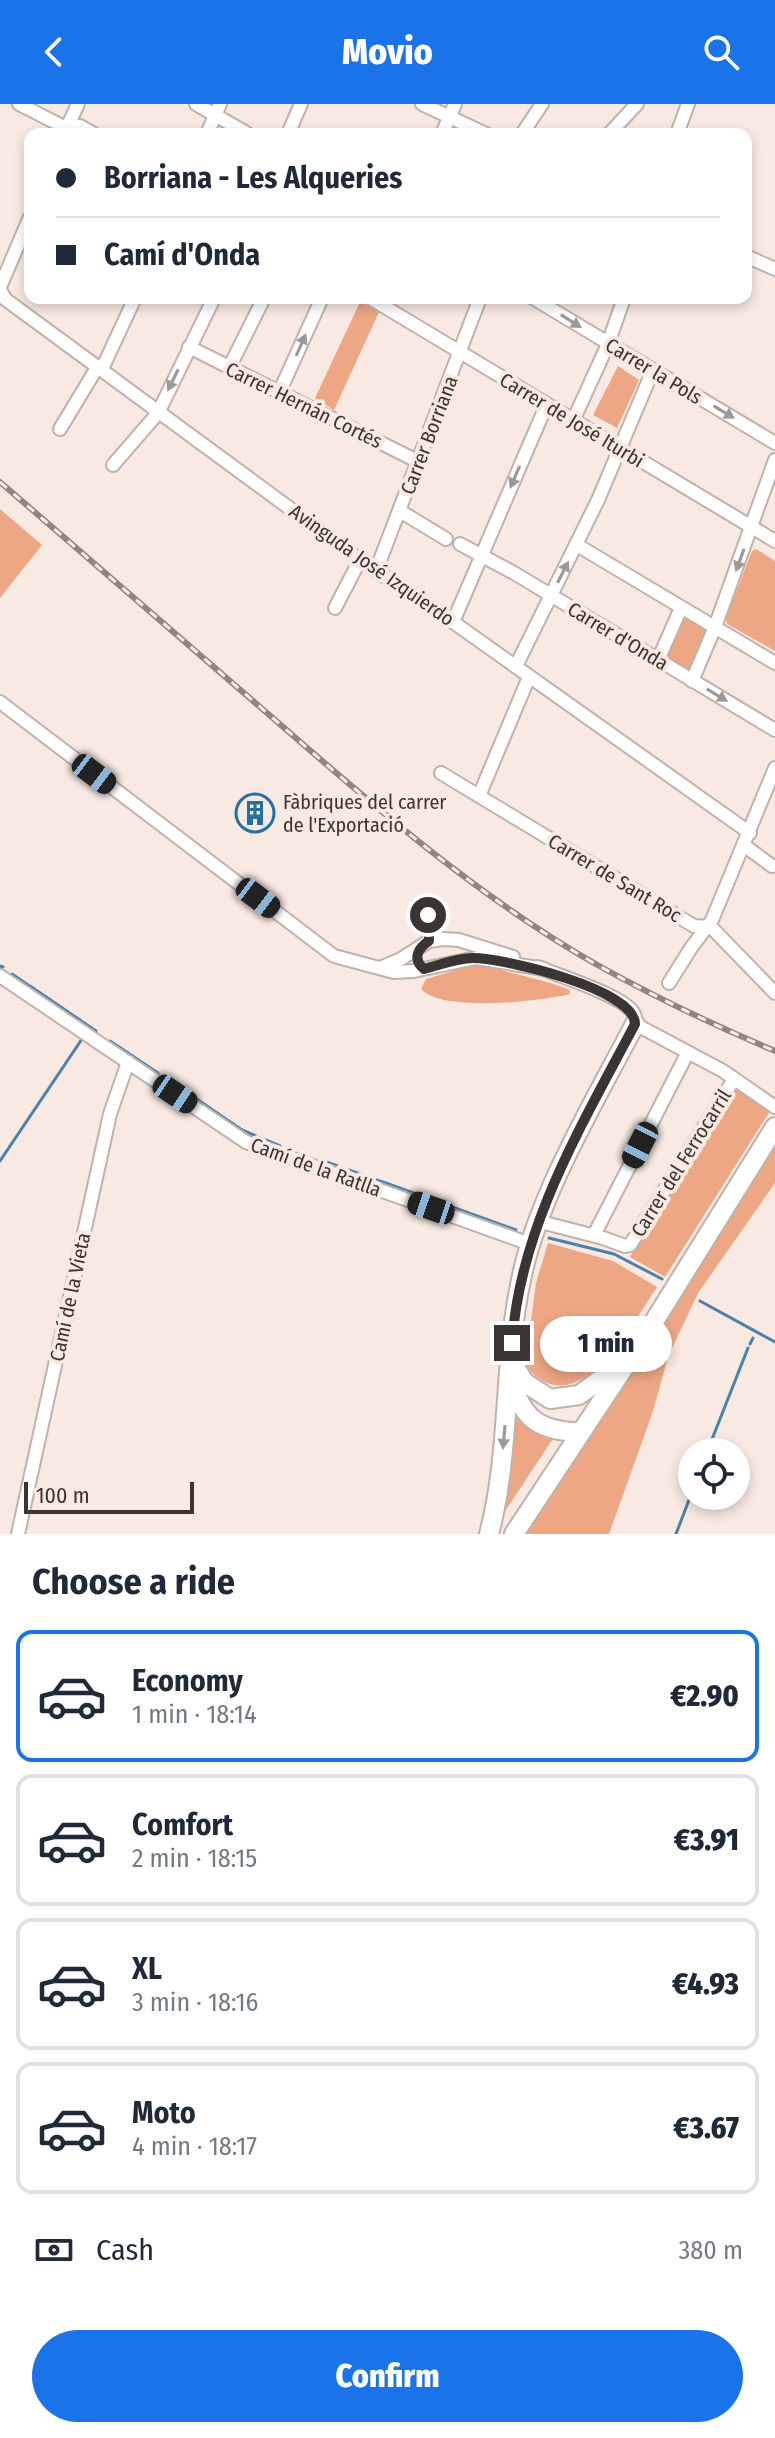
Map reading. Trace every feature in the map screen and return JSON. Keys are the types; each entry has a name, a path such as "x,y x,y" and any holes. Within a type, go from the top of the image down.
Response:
{"street":[{"path":"19,104 60,128"},
{"path":"66,128 78,104"},
{"path":"196,104 218,110 240,128"},
{"path":"291,128 301,104"},
{"path":"422,104 452,110 478,128"},
{"path":"526,128 542,104"},
{"path":"615,128 637,104"},
{"path":"679,128 688,104"},
{"path":"0,289 24,231"},
{"path":"752,259 775,269"},
{"name":"Avinguda José Izquierdo","path":"0,289 5,299 158,413 360,560 516,666 747,840 772,866"},
{"path":"60,429 100,368 132,304"},
{"path":"113,465 158,413 211,304"},
{"path":"229,368 261,304"},
{"path":"279,393 319,304"},
{"name":"Carrer de José Iturbi","path":"380,304 775,541"},
{"name":"Carrer Borriana","path":"376,571 478,304"},
{"name":"Carrer la Pols","path":"543,304 775,443"},
{"path":"573,421 608,344 622,304"},
{"name":"Carrer Hernán Cortés","path":"189,347 419,462"},
{"path":"516,666 577,545 653,370"},
{"path":"453,622 546,406"},
{"path":"692,681 715,627 775,460"},
{"path":"400,511 446,539"},
{"name":"Carrer d'Onda","path":"460,544 775,730"},
{"path":"577,545 775,663"},
{"path":"335,608 360,560"},
{"path":"658,660 681,608"},
{"path":"479,796 529,677"},
{"path":"0,702 327,951 344,960 404,972 459,960 486,959 544,969"},
{"path":"669,983 707,928 775,768"},
{"name":"Carrer de Sant Roc","path":"441,773 694,926 711,927 775,993"},
{"path":"424,969 418,959 425,943 428,915"},
{"path":"385,968 425,943 459,940 566,977 627,1007 635,1017 635,1024 537,1221 530,1244 520,1283 500,1476 489,1534"},
{"path":"459,940 459,960"},
{"name":"Camí de la Ratlla","path":"0,976 246,1142 530,1244"},
{"path":"635,1024 734,1079 775,1107"},
{"path":"537,1221 594,1235 687,1054"},
{"name":"Camí de la Vieta","path":"18,1534 110,1114 128,1062"},
{"name":"Carrer del Ferrocarril","path":"594,1235 628,1246 734,1079"},
{"path":"518,1528 773,1130"},
{"path":"518,1528 604,1377 666,1301"},
{"path":"510,1368 524,1382 563,1409 572,1430"},
{"path":"510,1368 516,1394 534,1420 546,1429 572,1430"},
{"path":"502,1534 572,1430 614,1374 623,1368"},
{"path":"550,1399 579,1395 604,1377"}],"shaded area":[{"path":"359,304 379,312 334,410 315,398"},
{"path":"618,366 639,380 617,428 593,415"},
{"path":"0,509 42,545 0,598"},
{"path":"756,549 775,561 775,651 727,624 726,618 752,551"},
{"path":"683,616 710,631 692,671 666,656"},
{"path":"477,964 551,983 570,990 570,994 515,1002 470,1003 449,1001 421,989 426,979"},
{"path":"735,1087 770,1111 665,1277 630,1257"},
{"path":"775,1136 775,1183 698,1293 668,1357 653,1411 609,1534 518,1534"},
{"path":"548,1243 613,1261 657,1287 633,1325 600,1365 582,1379 563,1385 544,1382 525,1365 536,1283"},
{"path":"512,1407 554,1437 500,1519"}],"waterway":[{"path":"12,974 28,985"},
{"path":"30,986 96,1031"},
{"path":"0,1161 82,1039"},
{"path":"110,1041 158,1073"},
{"path":"163,1076 242,1130 280,1146"},
{"path":"321,1160 382,1182"},
{"path":"383,1182 516,1230"},
{"path":"549,1238 614,1254 662,1279"},
{"path":"700,1301 775,1342"},
{"path":"750,1344 753,1338"},
{"path":"713,1438 748,1348"},
{"path":"676,1534 685,1510"}],"railway":[{"path":"0,482 352,786 472,883 601,967 775,1051"}],"place":[{"name":"Fàbriques del carrer de l'Exportació","path":"255,813"}],"route":[{"path":"428,915 429,941 421,946 417,955 418,963 424,969 468,958 544,969 627,1007 635,1017 635,1024 537,1221 520,1283 512,1343"}]}
